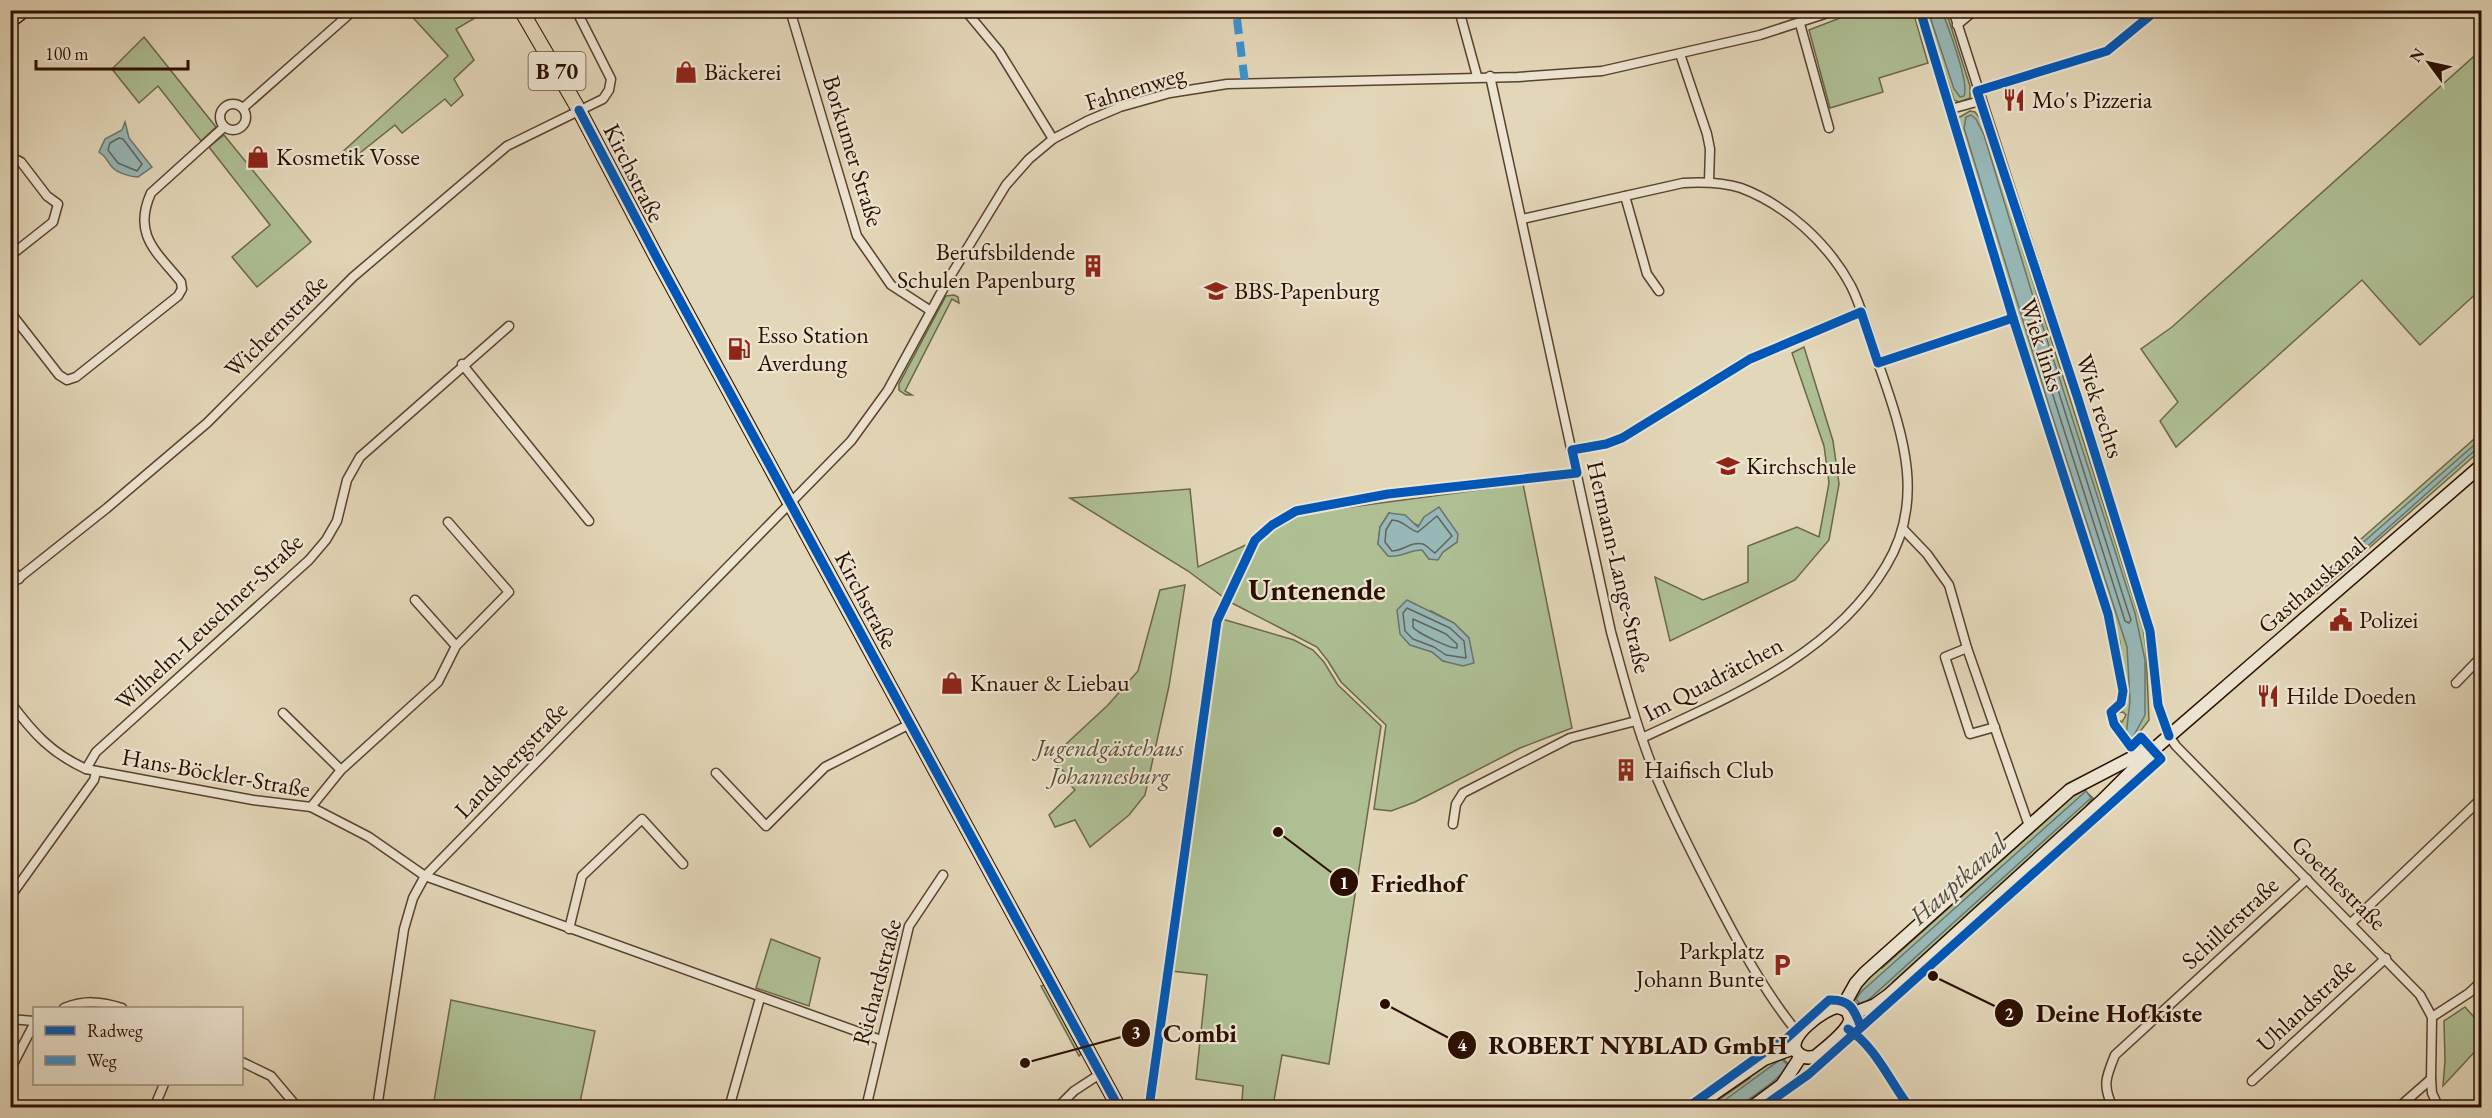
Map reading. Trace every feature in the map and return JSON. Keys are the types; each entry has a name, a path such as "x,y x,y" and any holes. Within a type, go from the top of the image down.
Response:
{"main road":[{"name":"Kirchstraße","path":"521,10 579,110 659,262 1119,1107"}],"street":[{"path":"10,22 25,10"},
{"path":"243,108 354,10"},
{"name":"Wichernstraße","path":"10,585 107,508 207,423 353,277 507,146 603,99 609,90 611,79 576,10"},
{"name":"Borkumer Straße","path":"790,10 857,236 891,285 931,311"},
{"path":"965,10 999,51 1053,139"},
{"path":"1459,10 1477,76"},
{"name":"Fahnenweg","path":"791,502 823,472 870,416 888,390 979,226 1006,185 1029,159 1053,139 1120,107 1170,93 1215,85 1477,76 1518,77 1602,71 1800,24 1836,10"},
{"name":"Wiek links","path":"1920,10 2013,318 2108,614 2117,657"},
{"name":"Wiek rechts","path":"1953,10 2150,631 2158,705 2169,736"},
{"path":"1957,25 1975,10"},
{"path":"1977,91 2107,51 2157,10"},
{"path":"1800,24 1829,128"},
{"path":"1680,54 1707,134 1710,149 1709,182"},
{"name":"Hermann-Lange-Straße","path":"1490,76 1611,632 1636,721 1655,773 1695,858 1748,960 1776,1006 1798,1033"},
{"path":"1951,110 1980,101"},
{"path":"231,104 243,108 246,116 244,125 232,131 224,128 220,120 224,108 231,104"},
{"path":"10,312 59,375 67,380 76,377 178,296 182,289 181,282 146,239 144,229 147,201 151,192 224,128"},
{"path":"10,160 15,159 21,162 47,196 58,204 53,222 10,256"},
{"name":"Im Quadrätchen","path":"1522,219 1683,183 1709,182 1740,188 1770,203 1794,219 1814,237 1850,285 1862,312 1899,424 1906,465 1908,500 1904,530 1886,566 1857,607 1815,644 1772,674 1736,694 1642,738"},
{"path":"1625,196 1647,274 1659,291"},
{"path":"1572,450 1606,444 1622,438 1750,359 1862,312"},
{"name":"Wilhelm-Leuschner-Straße","path":"86,769 96,752 309,561 326,540 337,521 347,480 360,456 462,364 508,326"},
{"path":"462,364 589,521"},
{"name":"Gasthauskanal","path":"2169,736 2481,465"},
{"name":"Landsbergstraße","path":"377,1107 404,929 413,898 425,876 791,502"},
{"path":"311,807 341,770 438,682 456,646 508,592 448,522"},
{"path":"1904,530 1927,554 1950,585 1967,648 2029,826"},
{"path":"10,566 19,579"},
{"path":"415,600 456,646"},
{"path":"1967,648 1945,657 1970,734 1995,727"},
{"path":"2456,683 2481,656"},
{"name":"Hans-Böckler-Straße","path":"10,702 31,731 62,758 86,769 253,800 311,807 369,837 425,876 881,1040"},
{"path":"283,713 341,770"},
{"path":"1453,824 1456,804 1463,793 1570,738 1636,721"},
{"path":"716,773 766,826 825,767 910,724"},
{"path":"1693,1107 1764,1059 1798,1052 1815,1057 1848,1029 1850,1022 1846,1012 1856,983 1865,973 2070,790 2135,758 2169,736"},
{"path":"1751,1107 1782,1085 1798,1052 1794,1040 1798,1033 1829,1008 1846,1012 1875,1005 1889,995 2103,800 2169,736"},
{"name":"Goethestraße","path":"2169,736 2176,746 2386,958 2420,995 2432,1017"},
{"path":"10,897 94,780 96,772"},
{"path":"2094,777 2102,788 2103,800"},
{"path":"2351,923 2481,798"},
{"path":"568,929 582,876 642,819 683,864"},
{"name":"Richardstraße","path":"866,1107 909,926 943,875"},
{"name":"Schillerstraße","path":"2113,1107 2107,1094 2106,1079 2115,1055 2307,879"},
{"name":"Uhlandstraße","path":"2252,1081 2386,958"},
{"path":"2439,1107 2432,1093 2432,1017 2469,993 2481,981"},
{"path":"729,1107 760,998"},
{"path":"67,1007 86,1001 118,1007"},
{"path":"10,1019 33,1023"},
{"path":"10,1070 33,1025"},
{"path":"1848,1029 1879,1060 1895,1089 1910,1107"},
{"path":"243,1062 272,1076 297,1107"},
{"path":"1058,1107 1074,1091 1100,1074"},
{"path":"2398,1107 2431,1079"},
{"path":"154,1107 163,1085"}],"green space":[{"path":"407,11 487,11 456,29 474,60 454,79 463,95 451,106 445,99 402,133 395,125 346,164 339,155 448,56"},
{"path":"1858,11 1913,11 1928,63 1879,78 1883,92 1830,108 1809,30"},
{"path":"1924,11 1946,11 1970,86 1970,98 1959,102 1954,100"},
{"path":"144,37 216,127 201,141 158,86 139,103 112,69"},
{"path":"2481,50 2481,289 2420,345 2362,280 2176,447 2160,421 2178,402 2141,349 2172,327"},
{"path":"1970,111 1975,112 1982,121 2143,629 2149,720 2132,739 2122,732 2114,718 2122,722 2126,715 2123,712 2115,713 2124,696 2120,642 2057,447 1958,125 1958,118"},
{"path":"224,135 311,242 257,287 232,257 270,225 209,147"},
{"path":"946,296 958,297 959,303 952,299 905,391 912,395 906,395 899,390 899,384"},
{"path":"1804,347 1833,441 1839,484 1829,540 1795,580 1670,641 1655,577 1703,600 1748,582 1748,546 1797,527 1819,537 1829,483 1824,446 1792,353"},
{"path":"2481,433 2481,450 2360,556 2352,547"},
{"path":"1523,484 1572,728 1520,748 1415,802 1391,811 1374,809 1386,725 1341,682 1317,647 1230,602 1188,571 1070,498 1190,489 1198,567 1259,539 1298,514","holes":["1389,513 1457,542 1429,559 1423,550 1378,544 1380,527","1431,611 1454,623 1469,638 1443,661 1432,652"]},
{"path":"2345,554 2353,563 2314,596 2306,589"},
{"name":"Jugendgästehaus Johannesburg","path":"1185,585 1169,686 1145,795 1129,815 1090,847 1075,820 1055,827 1049,815 1075,790 1062,776 1065,773 1051,758 1108,705 1138,671 1160,590"},
{"path":"1222,619 1294,640 1313,650 1324,662 1338,685 1381,726 1329,1064 1282,1055 1273,1106 1242,1101 1243,1086 1196,1079 1207,975 1171,971"},
{"path":"2082,788 2093,798 2083,810 1893,982 1892,988 1860,1007 1851,997 1875,968 1882,968"},
{"path":"771,939 820,958 809,1006 756,988"},
{"path":"1045,985 1081,1054 1079,1056 1041,986"},
{"path":"451,1000 595,1031 579,1107 433,1107"},
{"path":"2465,1007 2481,1025 2481,1045 2443,1086 2444,1021"},
{"path":"1781,1056 1792,1068 1784,1079 1739,1107 1707,1108 1750,1078 1750,1071"}],"water":[{"path":"1928,11 1942,11 1964,79 1964,96 1960,97 1954,89"},
{"path":"1971,115 1976,119 1984,135 2031,290 2135,613 2145,660 2145,715 2132,739 2126,735 2130,701 2127,647 2050,409 1964,128 1966,117"},
{"path":"125,122 129,138 152,167 138,177 115,170 99,152 105,139 122,130"},
{"path":"2481,439 2481,445 2361,552 2358,550 2359,546"},
{"path":"1439,507 1458,534 1457,542 1443,552 1438,560 1429,559 1422,550 1388,556 1378,544 1380,527 1389,513 1405,515 1418,527 1424,517"},
{"path":"2345,562 2345,565 2313,595 2310,591 2330,571"},
{"path":"1407,600 1454,623 1469,638 1474,663 1463,666 1443,661 1432,652 1410,645 1400,634 1397,610"},
{"path":"2086,791 2091,798 1866,1002 1860,1004 1856,999 1861,992"},
{"path":"1781,1059 1788,1065 1766,1087 1737,1106 1714,1108"}],"waterway":[{"path":"2297,605 2307,598"}],"marked path":[{"path":"1237,19 1245,83"}],"cycle path":[{"path":"1761,1108 1809,1074 2161,759 2141,737 2131,747 2114,724 2111,712 2121,703 2123,691 2108,614 2013,318 1920,10"},
{"path":"2157,10 2107,51 1977,91 2078,399 2150,631 2158,705 2169,736"},
{"path":"579,110 659,262 1119,1108"},
{"path":"1149,1108 1217,621 1255,540 1272,525 1296,511 1388,494 1577,473 1572,450 1606,444 1622,438 1750,359 1861,312 1878,363 2013,318"},
{"path":"1687,1108 1786,1039 1829,1000 1847,1003 1861,1027"},
{"path":"1848,1029 1858,1036 1875,1055 1910,1108"}],"place":[{"name":"Bäckerei","path":"686,72"},
{"name":"Mo's Pizzeria","path":"2014,100"},
{"name":"Kosmetik Vosse","path":"258,157"},
{"name":"Berufsbildende Schulen Papenburg","path":"1093,266"},
{"name":"BBS-Papenburg","path":"1216,291"},
{"name":"Esso Station Averdung","path":"739,349"},
{"name":"Kirchschule","path":"1728,466"},
{"name":"Polizei","path":"2341,620"},
{"name":"Knauer & Liebau","path":"952,683"},
{"name":"Hilde Doeden","path":"2268,696"},
{"name":"Haifisch Club","path":"1626,770"},
{"name":"Friedhof","path":"1278,832"},
{"name":"Parkplatz Johann Bunte","path":"1782,965"},
{"name":"Deine Hofkiste","path":"1933,976"},
{"name":"ROBERT NYBLAD GmbH","path":"1385,1004"},
{"name":"Combi","path":"1025,1063"}],"district":[{"name":"Untenende","path":"1317,590"}],"water label":[{"name":"Hauptkanal","path":"1958,879"}]}
